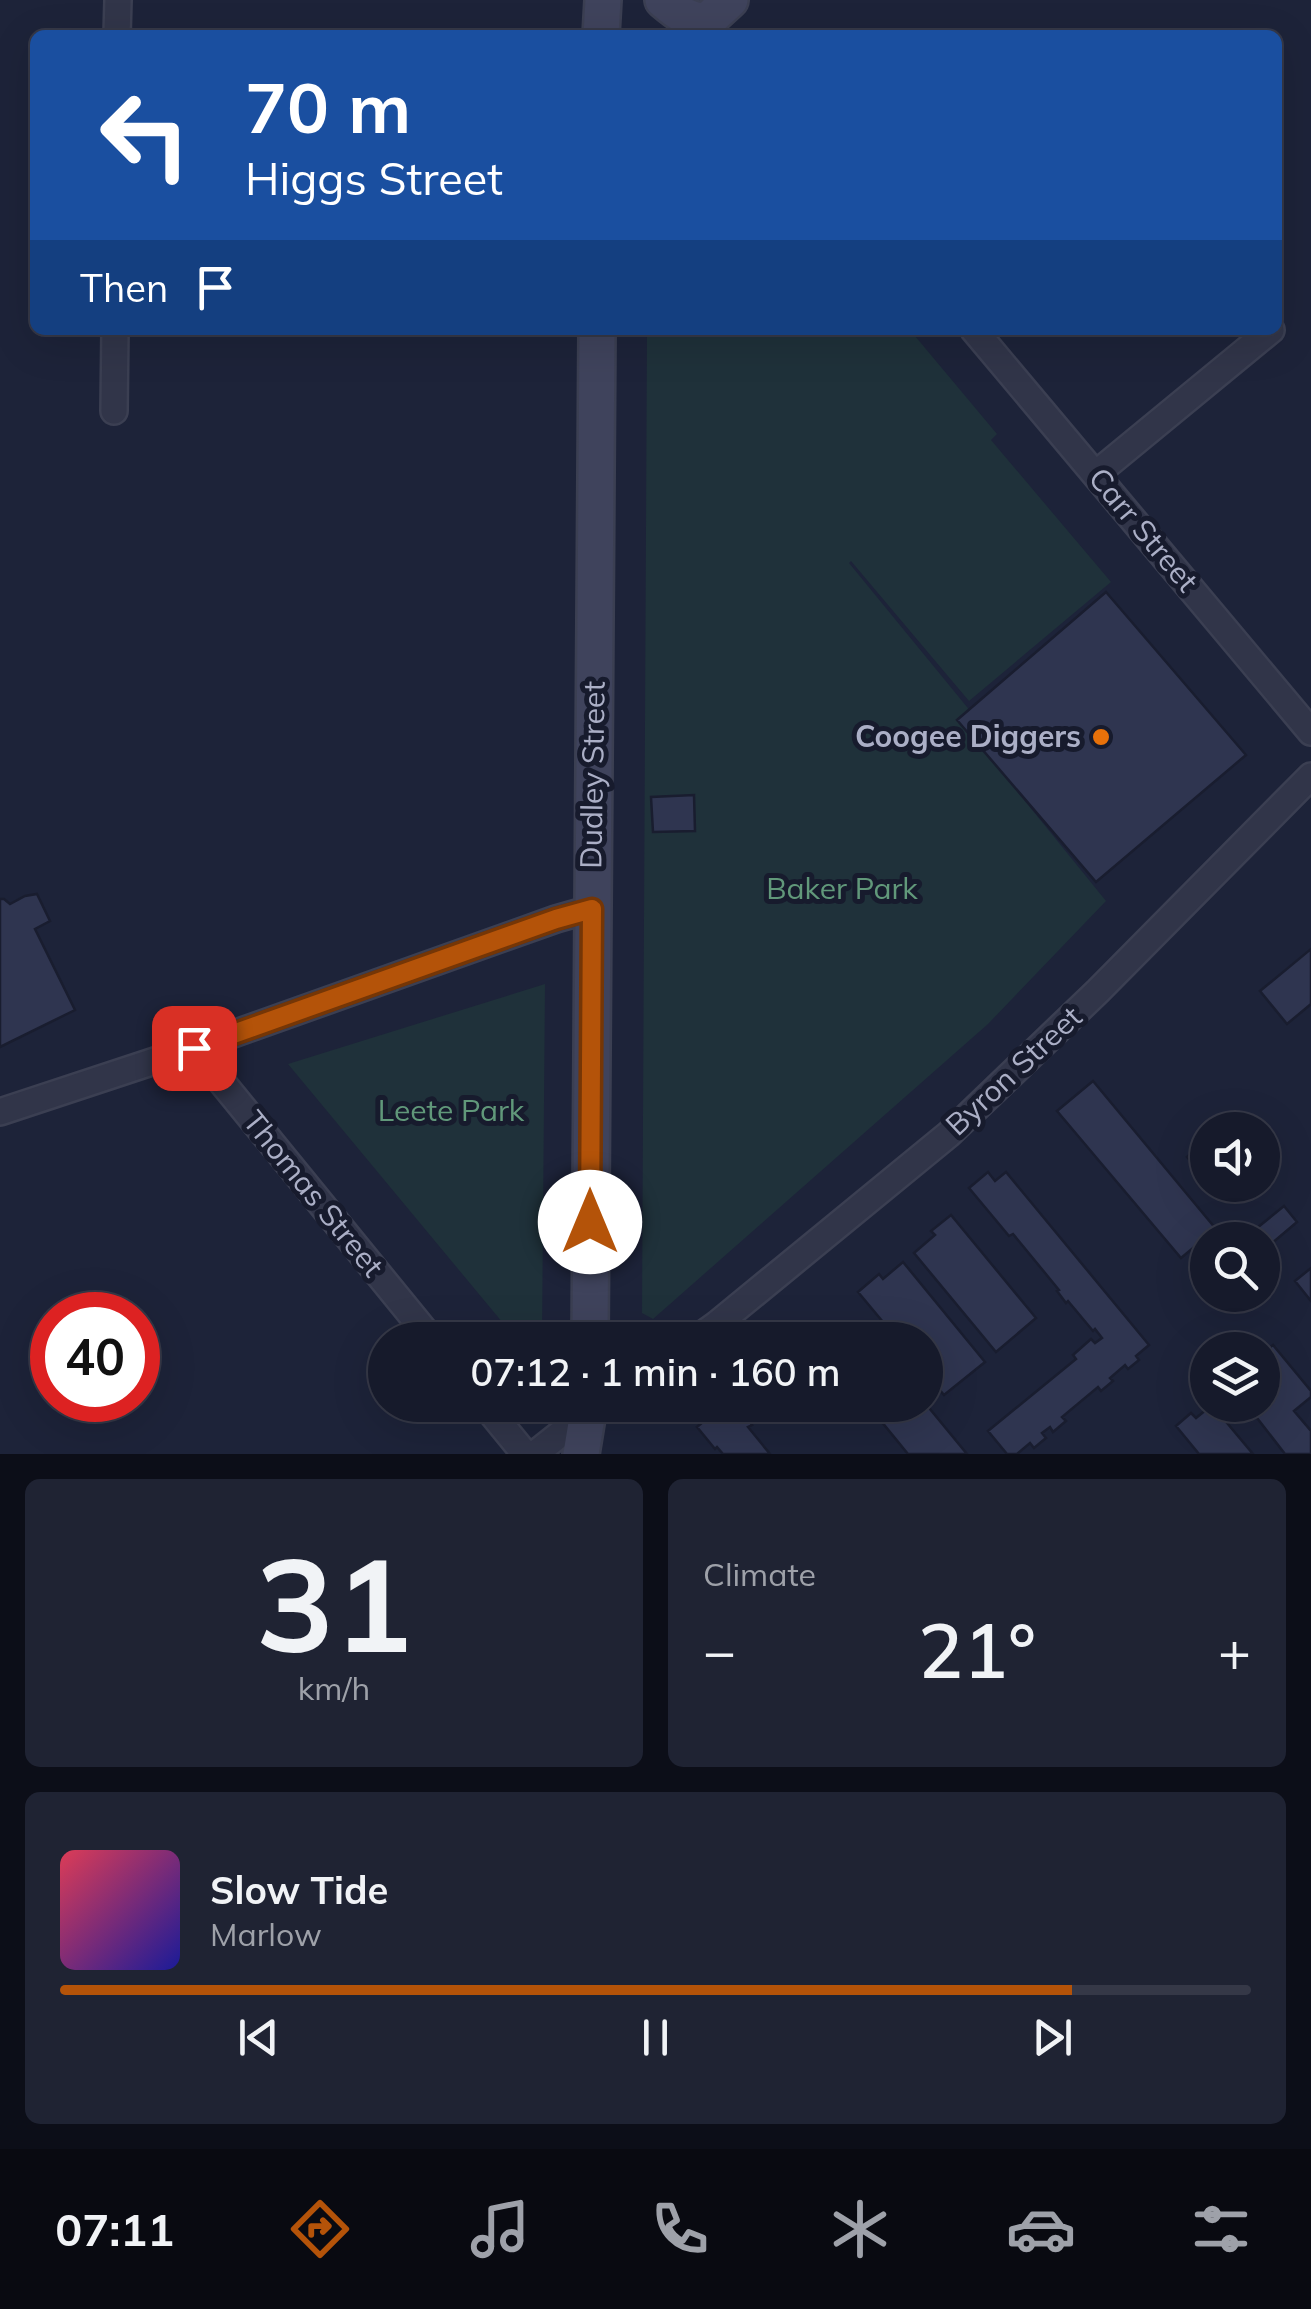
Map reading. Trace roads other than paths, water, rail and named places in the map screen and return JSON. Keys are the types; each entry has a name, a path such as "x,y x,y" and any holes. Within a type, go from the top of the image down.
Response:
{"street":[{"path":"118,0 118,30"},
{"path":"601,30 603,0"},
{"path":"663,0 697,21 711,18"},
{"path":"114,410 115,335"},
{"name":"Dudley Street","path":"590,1322 597,335"},
{"name":"Carr Street","path":"978,335 1311,732"},
{"path":"1096,474 1266,335"},
{"name":"Byron Street","path":"720,1322 949,1134 1086,1004 1311,776"},
{"path":"0,1112 592,909"},
{"name":"Thomas Street","path":"194,1048 417,1322"},
{"path":"499,1422 524,1454"},
{"path":"535,1454 574,1422"},
{"path":"581,1454 588,1422"}],"place":[{"name":"Coogee Diggers","path":"1101,737"}],"park label":[{"name":"Baker Park","path":"842,889"},
{"name":"Leete Park","path":"451,1111"}]}
